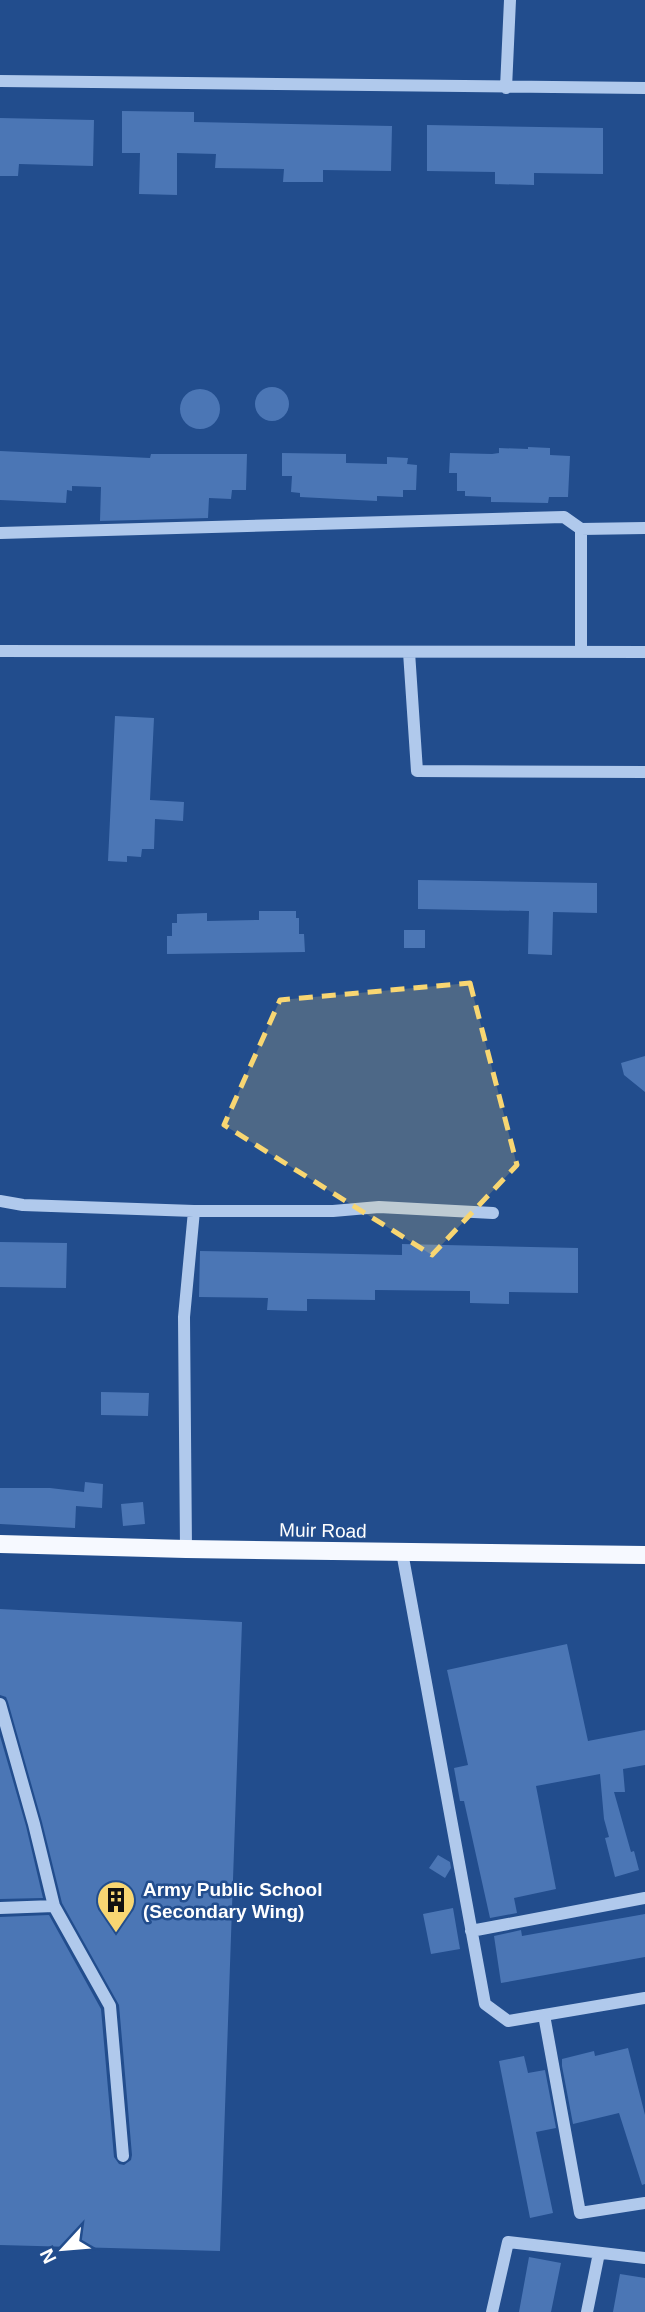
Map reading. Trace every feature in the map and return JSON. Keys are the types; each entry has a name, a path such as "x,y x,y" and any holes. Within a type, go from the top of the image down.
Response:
{"main road":[{"name":"Muir Road","path":"0,1544 645,1555"}],"street":[{"path":"506,88 510,0"},
{"path":"0,81 645,88"},
{"path":"0,533 564,517 581,529 645,528"},
{"path":"581,529 581,652"},
{"path":"0,651 645,652"},
{"path":"410,652 417,771 645,772"},
{"path":"0,1201 23,1205 194,1211 334,1211 379,1207 493,1213"},
{"path":"186,1549 184,1317 194,1211"},
{"path":"401,1552 485,2004 508,2021 645,1998"},
{"path":"0,1704 54,1906 110,2007 122,2156"},
{"path":"471,1931 645,1898"},
{"path":"0,1908 54,1906"},
{"path":"544,2015 580,2213 645,2203"},
{"path":"492,2312 508,2242 645,2258"},
{"path":"587,2312 599,2253"}],"highlighted area":[{"path":"470,983 517,1165 432,1255 224,1125 280,1000"}],"building":[{"path":"122,111 194,112 194,122 392,126 391,171 323,170 323,182 283,182 284,169 215,168 216,154 177,153 177,195 139,194 140,153 122,153"},
{"path":"0,118 94,120 93,166 19,164 18,176 0,176"},
{"path":"427,125 603,128 603,174 534,173 534,185 495,184 495,172 427,171"},
{"path":"272,387 284,392 289,404 284,416 272,421 260,416 255,404 260,392"},
{"path":"200,389 214,395 220,409 214,423 200,429 186,423 180,409 186,395"},
{"path":"499,448 550,448 550,455 570,456 568,497 549,497 548,503 491,502 491,497 465,496 465,491 457,491 457,473 449,473 450,453 492,454 499,453"},
{"path":"0,451 150,458 151,454 247,454 246,490 232,490 231,499 209,498 208,518 100,521 101,487 72,486 72,491 67,490 66,503 0,500"},
{"path":"282,453 346,454 346,463 387,464 387,457 408,458 407,464 417,465 416,490 403,490 403,497 377,496 377,501 300,497 300,493 291,492 292,476 282,476"},
{"path":"115,716 154,718 150,800 184,802 183,821 155,819 154,849 142,849 141,857 127,856 127,862 108,861"},
{"path":"418,880 597,883 597,913 553,912 552,955 528,954 529,911 418,909"},
{"path":"259,911 296,911 299,934 304,934 305,952 167,954 167,936 172,936 172,923 177,923 177,914 207,913 207,921 259,920"},
{"path":"404,930 425,930 425,948 404,948"},
{"path":"645,1056 645,1092 624,1075 621,1063"},
{"path":"0,1242 67,1243 66,1288 0,1287"},
{"path":"402,1244 578,1248 578,1293 509,1292 509,1304 470,1303 470,1291 375,1290 375,1300 307,1299 307,1311 267,1310 268,1298 199,1297 200,1251 402,1255"},
{"path":"101,1392 149,1393 148,1416 101,1415"},
{"path":"85,1482 103,1484 102,1508 76,1506 75,1528 0,1524 0,1488 50,1488 84,1492"},
{"path":"143,1502 145,1524 123,1526 121,1504"},
{"name":"Army Public School (Secondary Wing)","path":"0,1609 242,1622 220,2251 0,2245 0,1917 49,1915 101,2009 114,2157 119,2164 124,2165 131,2160 132,2155 119,2005 62,1903 8,1702 6,1697 0,1695"},
{"path":"567,1644 588,1741 645,1730 645,1765 623,1769 625,1792 614,1792 631,1852 634,1851 639,1870 615,1877 605,1838 609,1837 604,1819 600,1774 536,1786 556,1889 514,1898 517,1913 490,1918 454,1768 468,1765 447,1670"},
{"path":"0,1736 26,1826 43,1898 0,1899"},
{"path":"438,1855 450,1862 451,1868 445,1878 429,1868"},
{"path":"453,1908 460,1949 431,1954 423,1914"},
{"path":"645,1914 645,1957 501,1983 494,1936 521,1930 522,1936"},
{"path":"628,2048 645,2115 645,2184 642,2185 619,2113 573,2124 562,2066 562,2059 594,2051 595,2056"},
{"path":"524,2056 528,2073 545,2070 556,2128 536,2132 553,2213 530,2218 499,2061"},
{"path":"529,2257 561,2263 551,2312 519,2312"},
{"path":"620,2274 645,2278 645,2312 613,2312"}],"place":[{"name":"Army Public School (Secondary Wing)","path":"116,1934"}]}
